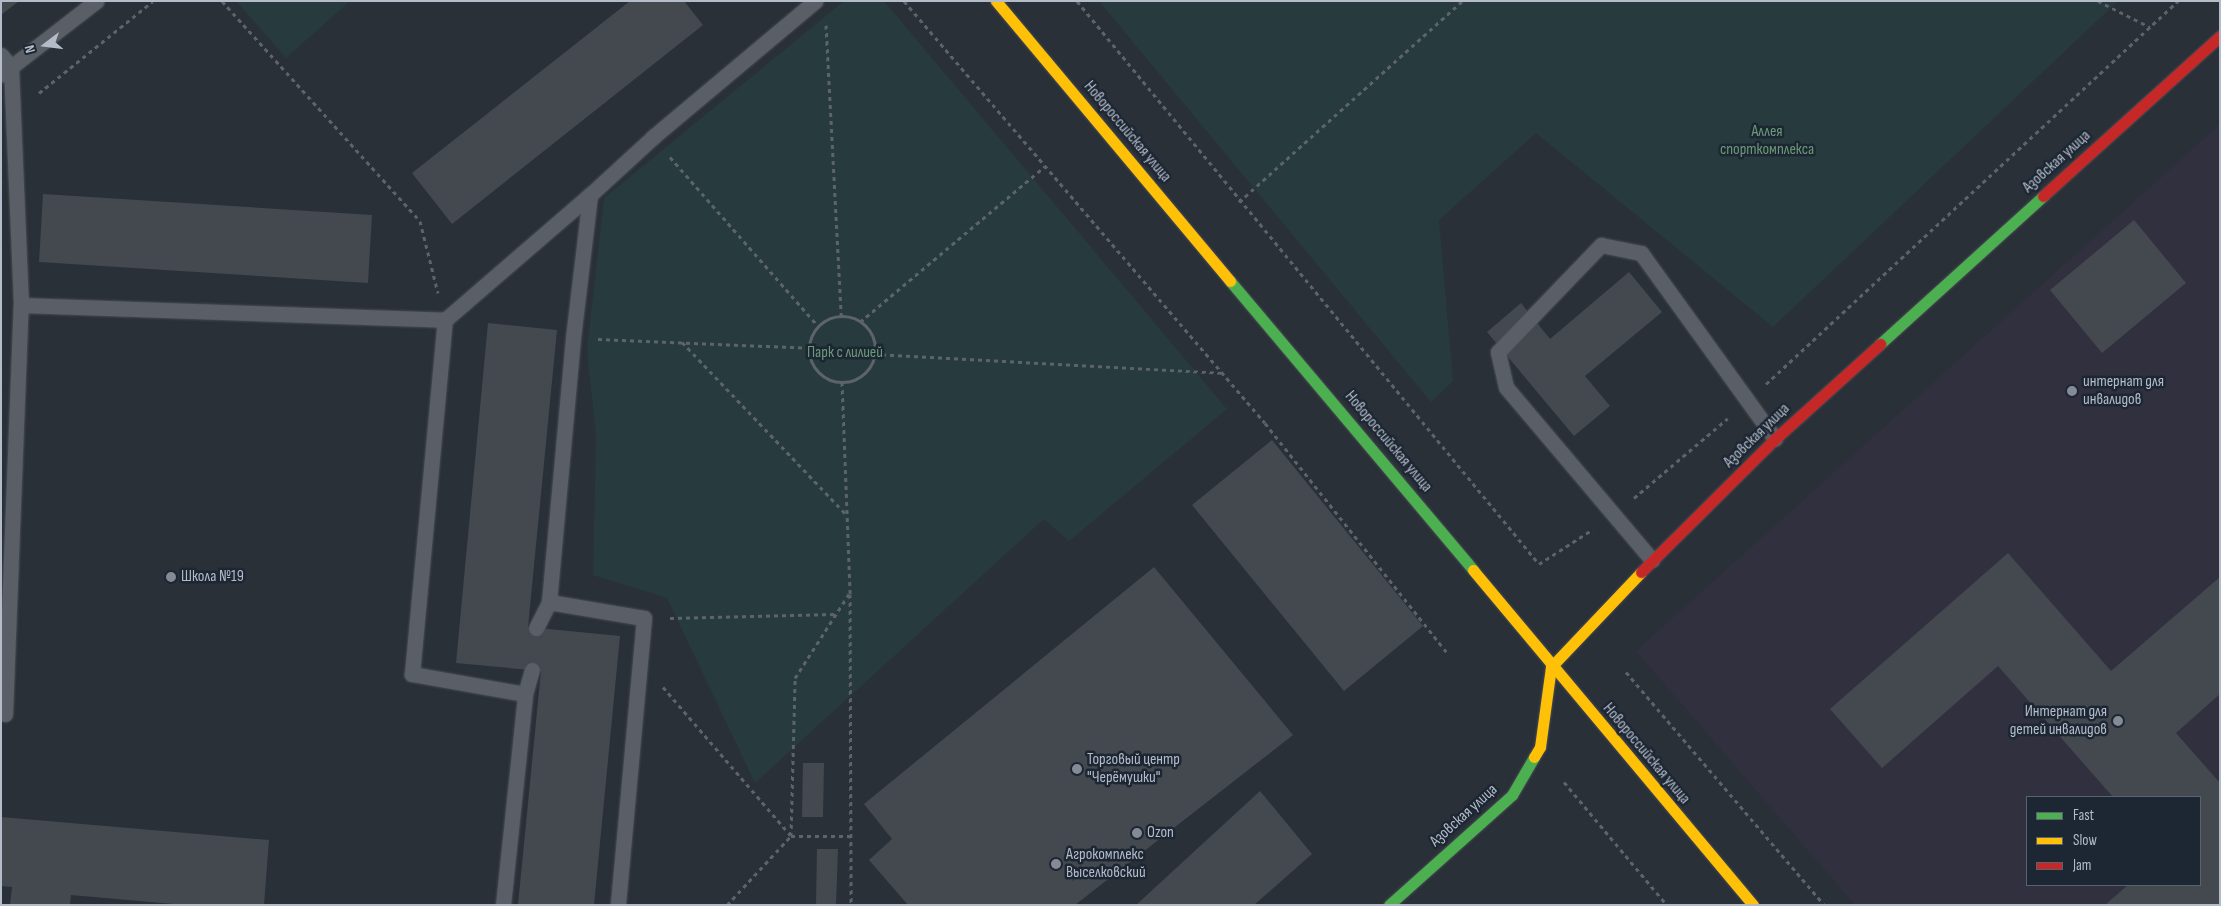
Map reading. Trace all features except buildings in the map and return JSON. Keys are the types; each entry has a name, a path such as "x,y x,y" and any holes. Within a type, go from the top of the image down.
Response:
{"main road":[{"name":"Новороссийская улица","path":"996,1 1503,603 1551,667 1753,905"},
{"name":"Азовская улица","path":"1389,905 1512,795 1540,747 1551,667 1652,560 1775,439 2220,36"}],"lane":[{"path":"6,71 96,1"},
{"path":"21,306 445,320 590,195 653,137 815,1"},
{"path":"1,55 6,71 13,114 21,306 5,714"},
{"path":"536,628 549,602 573,338 590,195"},
{"path":"1652,560 1612,516 1506,387 1498,352 1601,245 1641,254 1746,402 1775,439"},
{"path":"445,320 412,674 526,694"},
{"path":"549,602 644,618 618,905"},
{"path":"503,905 526,694 532,670"}],"path":[{"path":"13,114 153,1"},
{"path":"222,1 420,221 445,320"},
{"path":"904,1 1222,373 1448,653"},
{"path":"1077,1 1239,202 1539,564 1612,516 1746,402 2178,1"},
{"path":"1239,202 1462,1"},
{"path":"2098,1 2150,27"},
{"path":"825,21 841,316"},
{"path":"653,137 818,326"},
{"path":"860,322 1044,166"},
{"path":"841,316 860,322 873,339 874,354 866,371 858,378 842,382 819,374 812,365 808,348 818,326 841,316"},
{"path":"573,338 808,348"},
{"path":"682,342 846,515"},
{"path":"874,354 1222,373"},
{"path":"842,382 850,594 851,905"},
{"path":"727,905 791,836 795,678 850,594"},
{"path":"644,618 837,614"},
{"path":"641,661 791,836 851,836"},
{"path":"1626,672 1824,905"},
{"path":"1564,782 1667,905"}],"shaded area":[{"name":"интернат для инвалидов","path":"2220,124 2220,905 1855,905 1636,651"}],"green space":[{"path":"236,1 350,1 286,58"},
{"name":"Парк с лилией","path":"844,1 884,1 1227,409 1069,541 1044,519 755,783 667,598 593,575 596,436 587,350 604,198"},
{"name":"Аллея спорткомплекса","path":"1099,1 2118,1 1773,327 1536,133 1439,220 1453,381 1431,402"}],"traffic: fast":[{"path":"1880,344 2043,196"},
{"path":"1230,281 1473,570"},
{"path":"1389,905 1512,795 1534,757"}],"traffic: slow":[{"path":"996,1 1230,281"},
{"path":"1473,570 1753,905"},
{"path":"1534,757 1540,747 1551,667 1641,572"}],"traffic: jam":[{"path":"2043,196 2220,36"},
{"path":"1641,572 1775,439 1880,344"}],"place":[{"name":"интернат для инвалидов","path":"2072,391"},
{"name":"Школа №19","path":"171,577"},
{"name":"Интернат для детей инвалидов","path":"2118,721"},
{"name":"Торговый центр \"Черёмушки\"","path":"1077,769"},
{"name":"Ozon","path":"1137,833"},
{"name":"Агрокомплекс Выселковский","path":"1056,864"}]}
